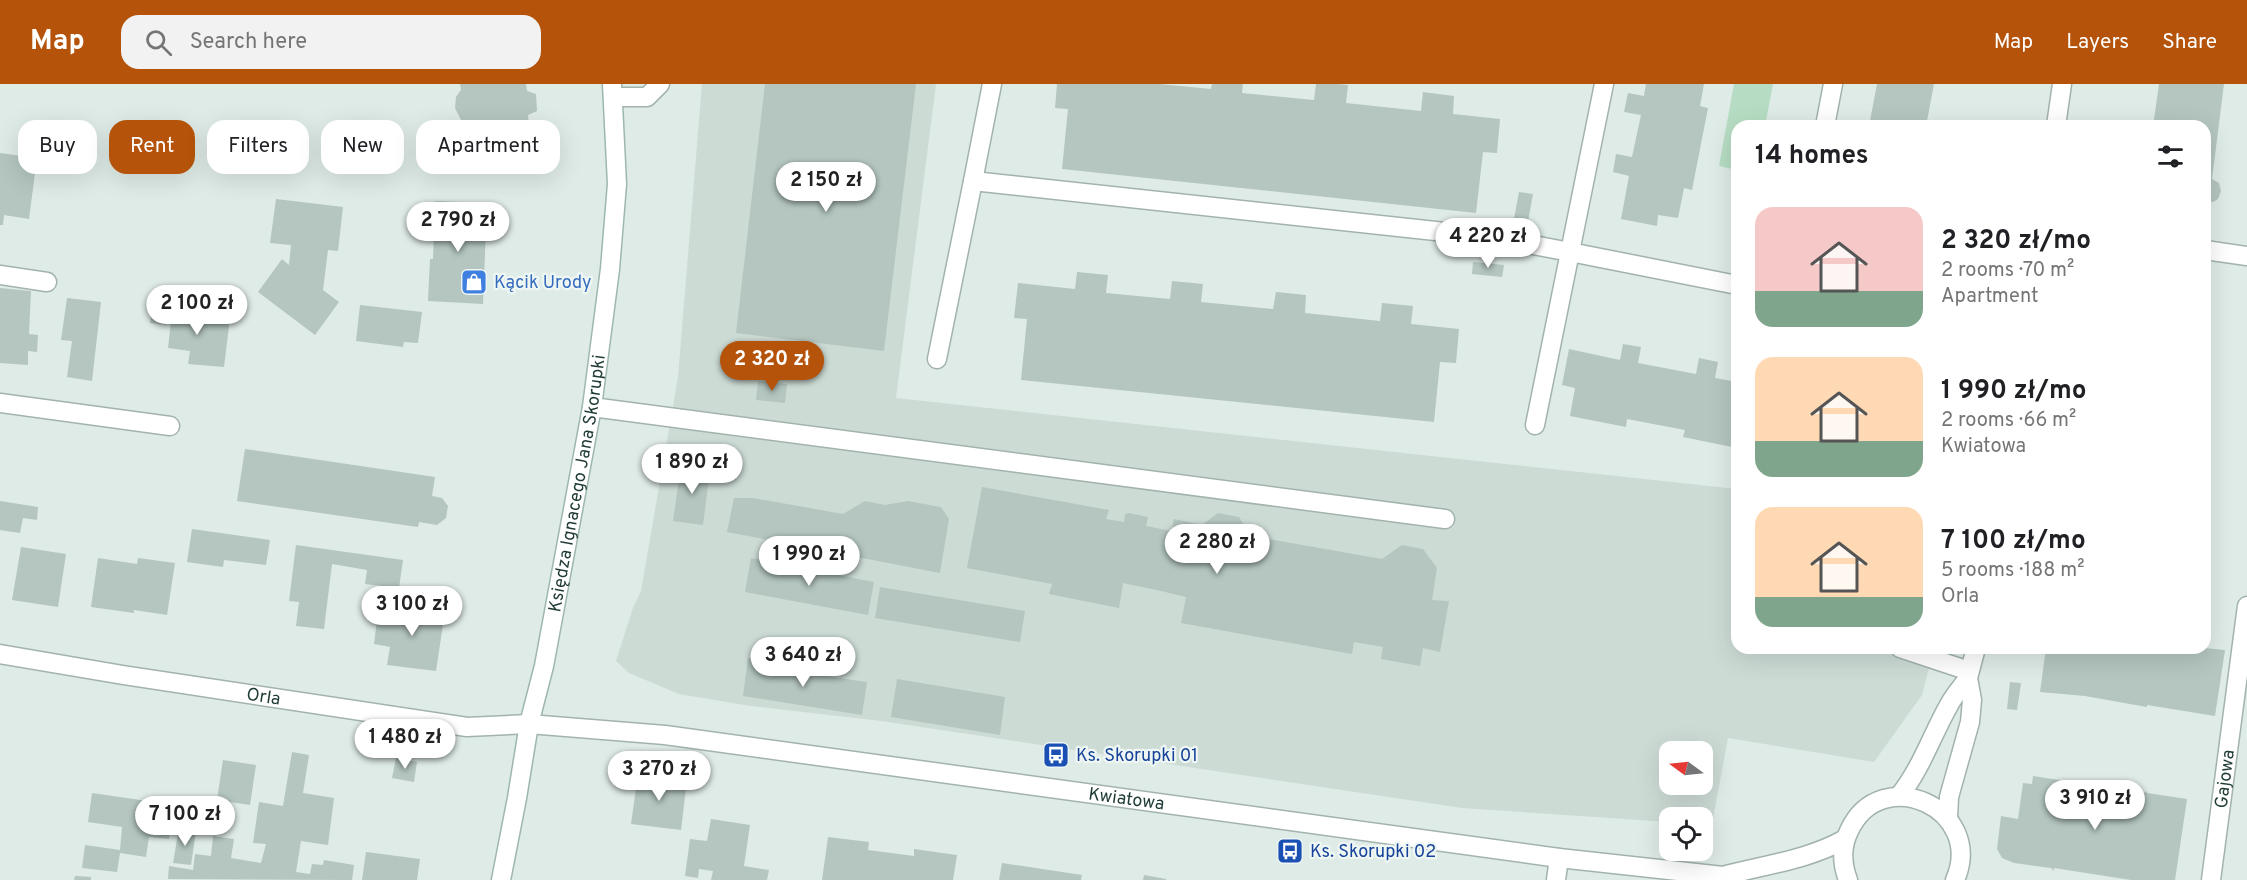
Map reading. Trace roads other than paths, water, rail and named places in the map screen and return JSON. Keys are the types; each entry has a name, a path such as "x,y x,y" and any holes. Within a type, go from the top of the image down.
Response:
{"street":[{"path":"613,91 647,97 660,84"},
{"path":"937,359 992,84"},
{"path":"1535,425 1604,84"},
{"path":"1826,120 1833,84"},
{"path":"2057,120 2062,84"},
{"name":"Księdza Ignacego Jana Skorupki","path":"501,880 529,724 544,666 592,406 610,269 617,184 613,91"},
{"path":"973,181 1491,237 1731,284"},
{"path":"2211,251 2247,256"},
{"path":"0,276 47,282"},
{"path":"0,403 170,426"},
{"path":"592,406 1445,519"},
{"name":"Gajowa","path":"2211,880 2247,606"},
{"name":"Orla","path":"0,654 467,727 529,724"},
{"path":"1915,654 1969,675"},
{"path":"1899,796 1924,756 1949,704 1969,675 1974,654"},
{"path":"1948,818 1949,797 1970,722 1972,700 1969,675"},
{"name":"Kwiatowa","path":"529,724 665,735 1559,858 1728,878 1810,855 1828,849 1845,839"},
{"path":"1848,880 1843,862 1845,839 1853,822 1865,809 1881,800 1899,796 1913,797 1926,802 1948,818 1960,847 1960,865 1955,880"},
{"path":"1556,880 1559,858"}],"place":[{"name":"Kącik Urody","path":"474,282"},
{"name":"Ks. Skorupki 01","path":"1056,755"},
{"name":"Ks. Skorupki 02","path":"1290,851"}]}
